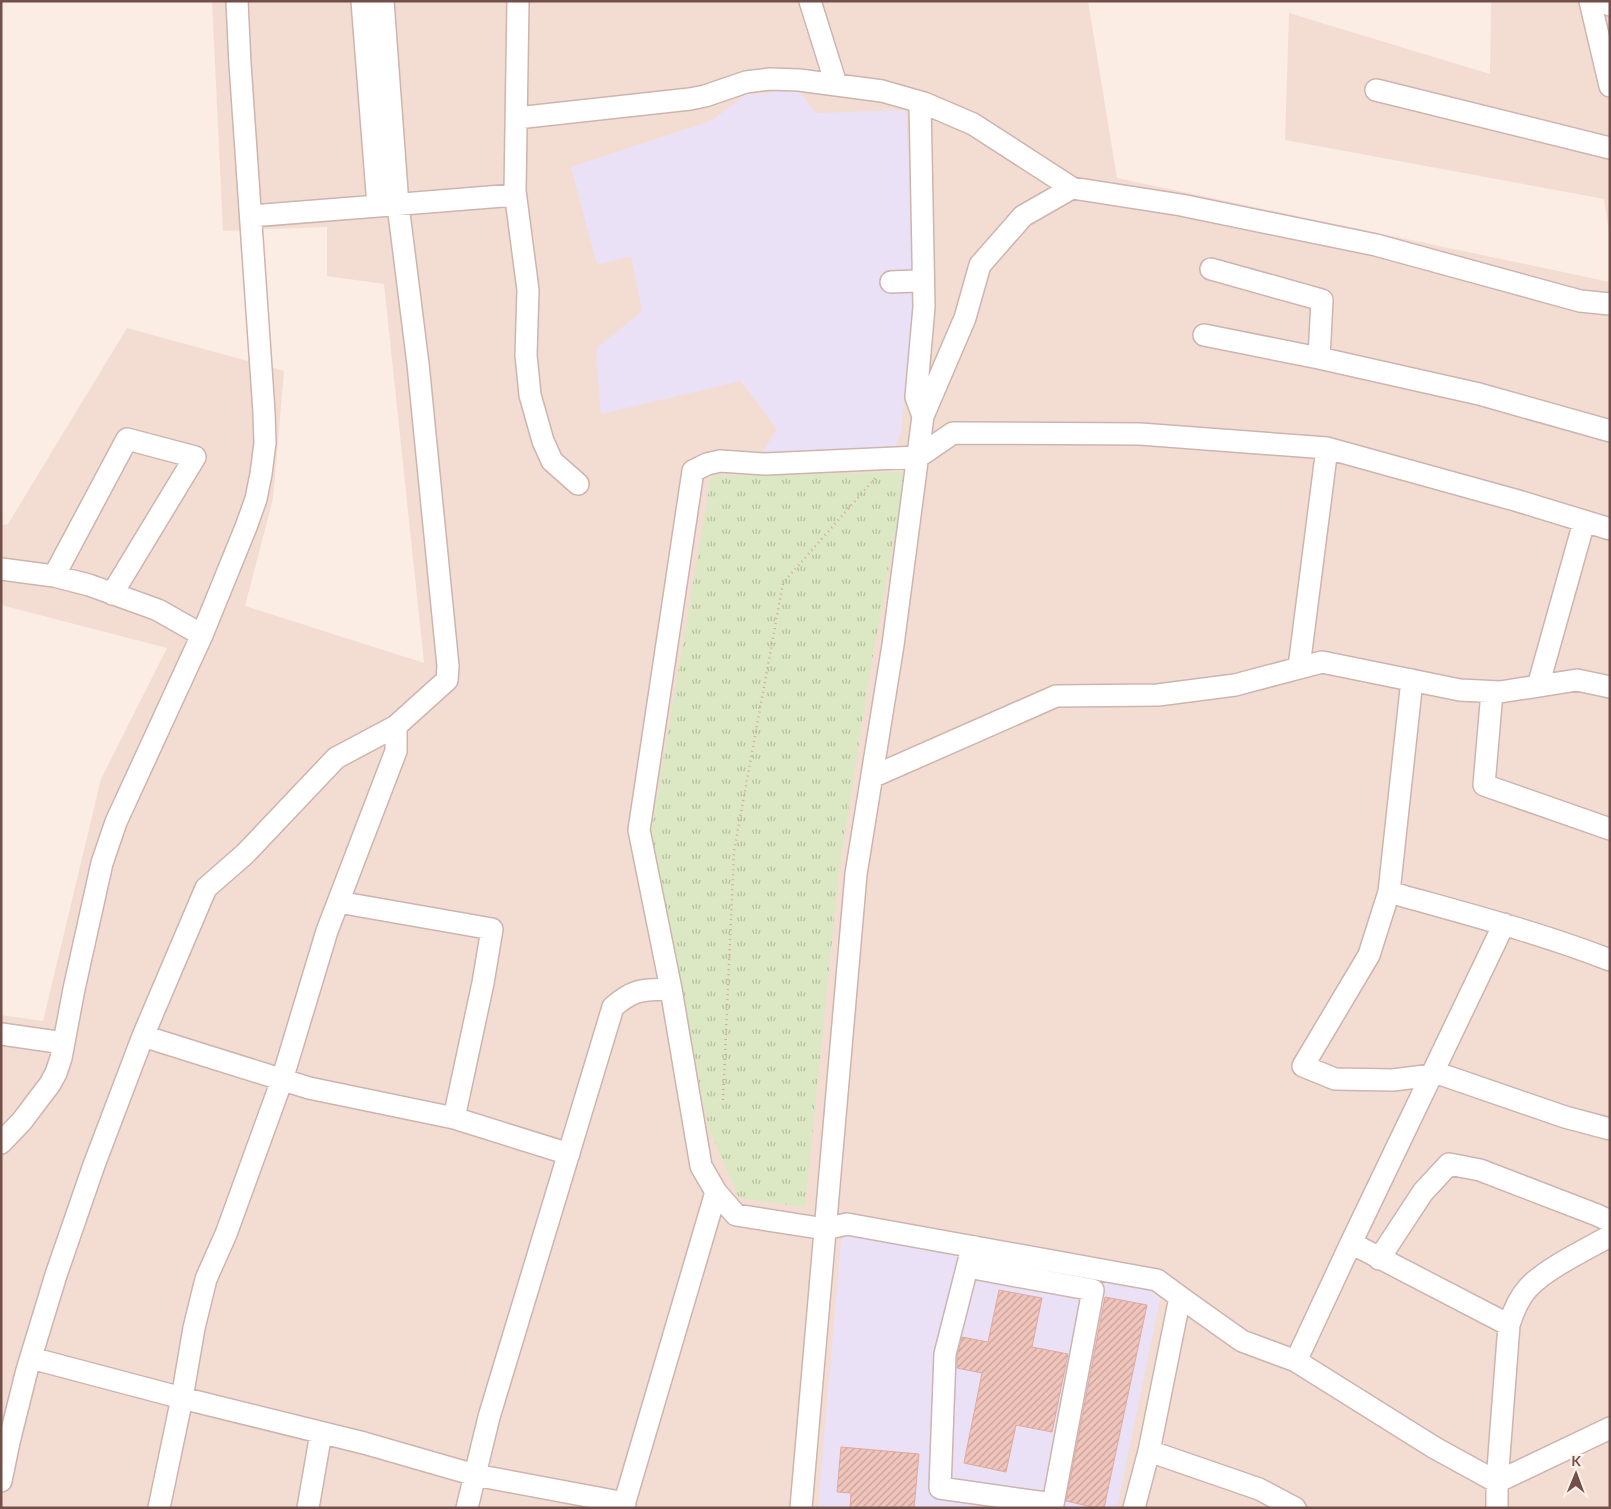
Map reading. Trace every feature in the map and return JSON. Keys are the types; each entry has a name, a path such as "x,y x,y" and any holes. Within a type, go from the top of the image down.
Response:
{"street":[{"path":"1,1143 22,1121 56,1073 102,863 116,822 202,635 256,500 265,443 264,412 237,1"},
{"path":"1,1481 31,1358 56,1275 94,1165 143,1036 206,888 245,854 336,758 396,726 447,680 448,666 418,364 388,205 362,1"},
{"path":"383,1 388,205"},
{"path":"518,1 516,195 528,290 526,354 530,395 542,441 552,460 578,484"},
{"path":"810,1 836,84"},
{"path":"1590,1 1610,86"},
{"path":"517,118 683,100 705,96 746,82 770,78 836,84 882,91 920,102 972,124 1072,188 1181,205 1366,243 1580,301 1610,304"},
{"path":"1376,90 1610,148"},
{"path":"920,102 924,308 916,397 923,416"},
{"path":"801,1508 856,874 893,644 923,416 965,318 980,265 1023,216 1072,188"},
{"path":"252,216 516,195"},
{"path":"1211,269 1322,300 1318,358"},
{"path":"891,282 914,281 923,278"},
{"path":"1204,335 1479,394 1610,431"},
{"path":"1497,1482 1434,1448 1296,1361 1242,1341 1157,1280 847,1224 825,1229 736,1215 716,1192 701,1166 671,989 639,830 692,471 707,464 720,461 765,464 918,457 953,433 1140,434 1326,448 1515,500 1610,529"},
{"path":"54,576 127,439 195,457 112,594"},
{"path":"1299,667 1326,448"},
{"path":"1538,686 1584,522"},
{"path":"1,569 54,576 112,594 158,610 202,635"},
{"path":"872,777 1056,696 1158,695 1235,684 1322,662 1460,690 1500,692 1577,680 1610,687"},
{"path":"1412,680 1389,892 1369,956 1303,1066 1335,1079 1393,1080 1440,1074 1565,1117 1610,1129"},
{"path":"1492,692 1484,785 1610,829"},
{"path":"158,1508 182,1398 194,1328 206,1279 226,1234 282,1080 327,932 396,750 398,739 396,726"},
{"path":"1389,892 1504,924 1610,960"},
{"path":"338,902 492,929 483,983 454,1118"},
{"path":"1296,1361 1504,924"},
{"path":"468,1508 490,1417 613,1007 626,996 640,990 671,989"},
{"path":"1,1034 64,1043"},
{"path":"143,1036 309,1088 454,1118 569,1154"},
{"path":"1379,1258 1423,1192 1449,1164 1480,1170 1598,1215 1610,1222"},
{"path":"31,1358 417,1457 475,1475 624,1505 716,1192"},
{"path":"1497,1508 1497,1482 1509,1326 1514,1311 1520,1298 1540,1277 1610,1236"},
{"path":"1351,1243 1509,1326"},
{"path":"968,1267 1093,1290 1053,1504 940,1488 945,1354 968,1267 975,1247"},
{"path":"1134,1508 1149,1451 1180,1297"},
{"path":"1497,1482 1610,1428"},
{"path":"308,1508 321,1433"},
{"path":"1149,1451 1259,1488 1295,1508"}],"path":[{"path":"723,1100 734,851 784,583 880,472"}],"shaded area":[{"path":"212,1 1088,1 1117,178 1610,282 1610,1508 1,1508 1,1015 43,1021 101,779 167,648 1,605 1,525 8,524 127,328 284,371 273,499 245,606 424,663 384,284 327,276 327,227 223,231"},
{"path":"1491,1 1610,1 1610,240 1604,199 1285,140 1289,13 1490,74"},
{"path":"779,84 794,85 816,113 906,110 915,289 901,431 896,446 769,457 763,451 777,429 741,381 601,414 596,349 642,311 631,256 597,265 571,167 711,121 747,94 771,93"},
{"path":"850,1233 1151,1291 1160,1299 1117,1508 818,1508 841,1240"}],"green space":[{"path":"906,472 871,667 839,871 805,1207 739,1198 708,1127 651,833 711,476"}],"building":[{"path":"999,1290 1042,1298 1032,1347 1068,1354 1052,1432 1016,1425 1006,1472 964,1463 982,1373 957,1368 957,1356 962,1337 988,1342"},
{"path":"1105,1297 1147,1305 1104,1508 1097,1508 1066,1501"},
{"path":"841,1447 919,1454 914,1508 850,1508 851,1493 837,1492"}]}
